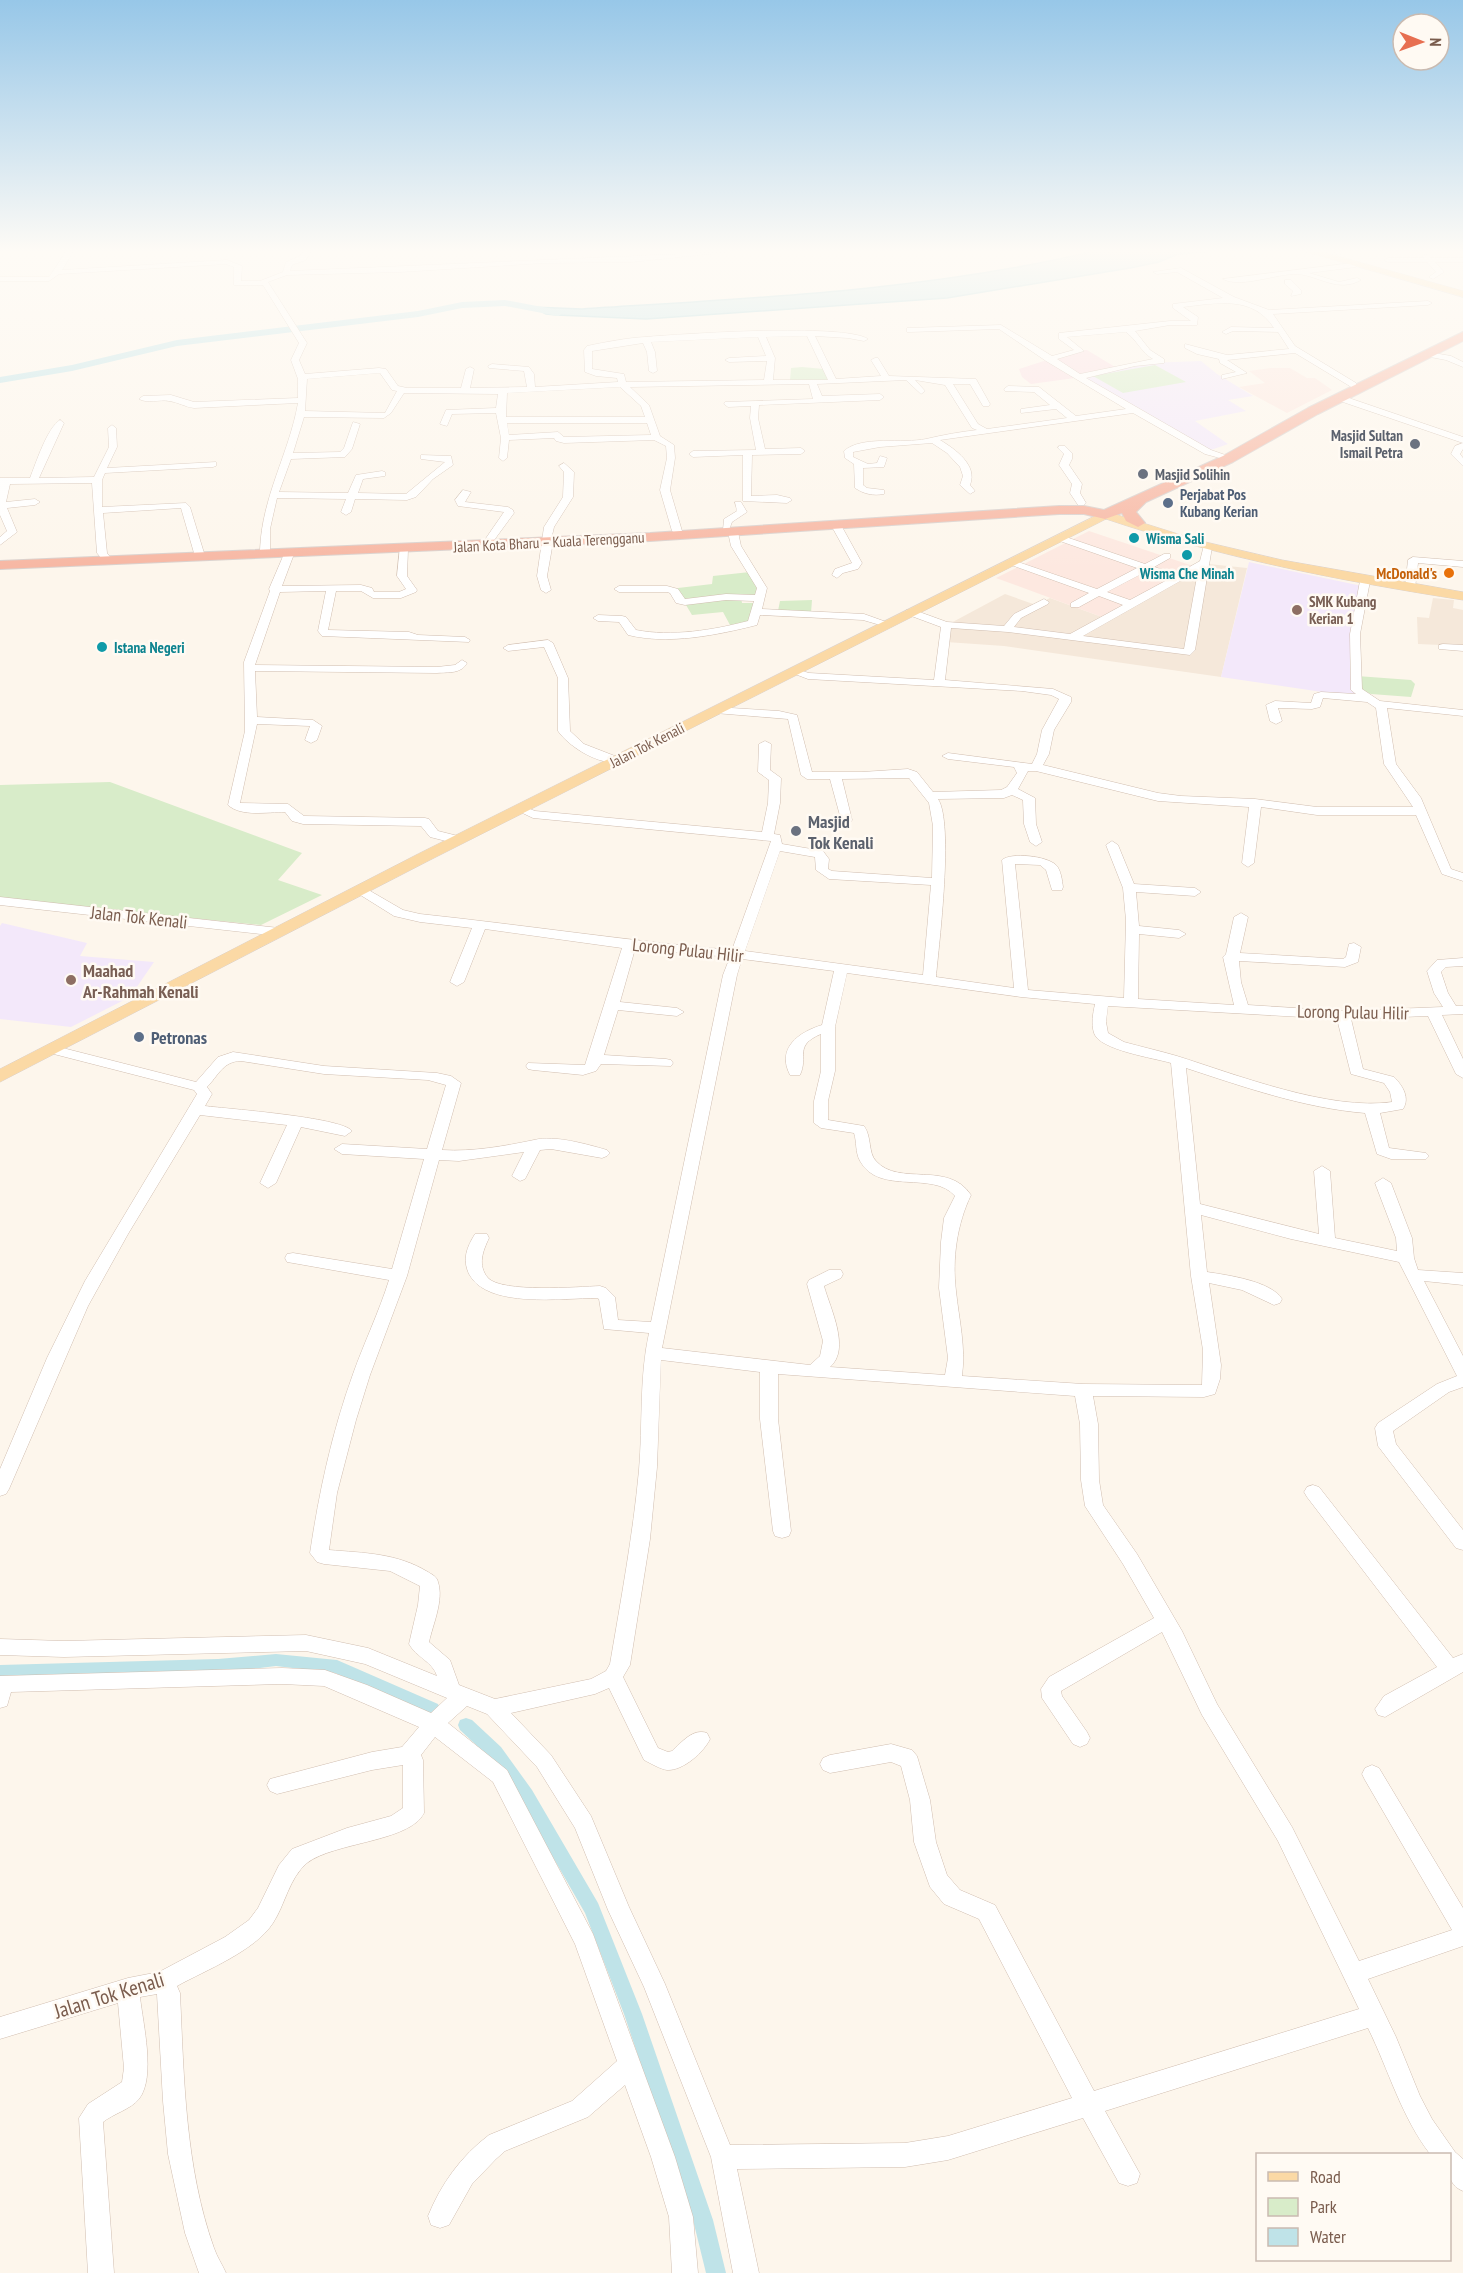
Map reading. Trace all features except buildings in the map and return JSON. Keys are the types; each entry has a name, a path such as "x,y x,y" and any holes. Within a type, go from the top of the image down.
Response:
{"highway":[{"path":"1224,458 1353,385 1407,358"},
{"path":"1104,513 1224,458 1420,358"},
{"path":"1040,509 1139,497"},
{"path":"1139,497 1129,512 1131,518 1141,526"},
{"path":"1040,509 1068,515 1072,518 1073,529"},
{"name":"Jalan Kota Bharu – Kuala Terengganu","path":"72,560 265,550 548,540 1040,509 1104,513"},
{"name":"Jalan Kota Bharu – Kuala Terengganu","path":"0,563 404,549 836,525 1040,509"}],"main road":[{"path":"1104,513 1207,547 1365,581 1463,596"},
{"name":"Jalan Tok Kenali","path":"0,1076 458,840 1104,513"},
{"path":"1073,529 1100,523 1141,526"},
{"name":"Jalan Tok Kenali","path":"1012,560 1060,538 1073,529"}],"street":[{"path":"265,550 265,528 300,414 302,377 296,363 298,358"},
{"path":"587,358 587,366 590,373 621,376 622,386 645,405 656,436"},
{"path":"652,358 653,371"},
{"path":"729,360 769,358"},
{"path":"768,383 771,358"},
{"path":"822,358 833,382"},
{"path":"1049,358 1135,410 1224,458"},
{"path":"1079,377 1135,364 1161,361 1156,358"},
{"path":"1223,358 1223,361 1243,374 1225,377"},
{"path":"1310,358 1353,385"},
{"path":"1448,358 1463,365"},
{"path":"874,360 887,379"},
{"path":"492,366 526,369 530,374 531,390"},
{"path":"465,391 470,369"},
{"path":"302,377 379,370 383,371 395,388 402,390 465,391 622,386 666,382 768,383 935,378 946,382 974,381 986,404"},
{"path":"908,378 921,391"},
{"path":"812,382 819,399"},
{"path":"946,382 975,426 986,432"},
{"path":"1008,388 1035,388 1075,420"},
{"path":"300,414 386,413 402,390"},
{"path":"503,391 501,415 505,438 503,458"},
{"path":"728,404 880,397"},
{"path":"143,399 171,398 189,405 302,400"},
{"path":"1340,398 1463,440"},
{"path":"756,404 754,418 761,453"},
{"path":"1024,411 1058,406"},
{"path":"935,441 941,437 1135,410"},
{"path":"444,424 449,412 650,420"},
{"path":"34,479 60,423"},
{"path":"286,456 342,455 348,449 356,424"},
{"path":"105,557 102,552 98,510 99,476 112,447 112,428"},
{"path":"505,438 555,435 564,440 656,436 668,443 671,448 665,490 677,531"},
{"path":"883,458 883,463 878,466 858,464 849,458 849,450 880,444 935,441 948,447 967,470 968,479 965,485 970,491"},
{"path":"1463,446 1458,448 1455,454 1463,463"},
{"path":"1062,447 1068,453 1068,459 1064,465 1077,484 1075,493 1081,503"},
{"path":"693,454 801,451"},
{"path":"748,453 746,499 787,500"},
{"path":"275,495 401,498 413,495 430,477 450,463 448,458 424,457"},
{"path":"0,542 12,532 0,506 3,481 99,476 213,464"},
{"path":"858,464 858,486 865,491 880,492"},
{"path":"546,591 542,576 549,527 568,496 569,472 564,466"},
{"path":"346,512 359,477 382,474"},
{"path":"466,492 460,500 461,504 508,510 509,513 489,541"},
{"path":"0,506 34,502"},
{"path":"598,618 622,619 632,633 643,635 748,625 755,621 762,588 736,546 727,521 742,512 738,504"},
{"path":"98,510 183,505 199,553"},
{"path":"836,525 857,563 854,567 839,571 837,575"},
{"path":"1060,538 1145,567 1181,576 1204,577"},
{"path":"909,612 946,625 1008,629 1178,653 1189,652 1204,577 1207,547"},
{"path":"274,589 365,588 373,595 411,593 412,590 402,576 404,549"},
{"path":"289,554 274,589 249,662 252,720 246,758 233,801 234,805 242,808 288,808 296,818 303,820 425,822 434,834 458,840"},
{"path":"1073,637 1131,604 1145,567 1167,556"},
{"path":"1012,560 1131,604"},
{"path":"1410,588 1413,560 1463,564"},
{"path":"1075,605 1098,593 1181,576 1206,562"},
{"path":"1365,581 1355,634 1357,690 1382,710 1390,764 1396,776 1415,798 1446,871 1463,877"},
{"path":"619,589 667,589 674,591 680,601 685,602 726,597 760,598"},
{"path":"331,590 323,631 326,634 409,635 414,638 465,640"},
{"path":"1008,629 1009,624 1015,618 1044,602"},
{"path":"757,612 864,617 887,624"},
{"path":"939,683 946,625"},
{"path":"508,648 548,643 562,678 564,731 567,739 597,754 616,760"},
{"path":"1443,647 1463,648"},
{"path":"250,668 453,670 459,668 462,663"},
{"path":"792,671 808,676 1022,688 1062,695 1065,702 1048,730 1045,748 1036,767"},
{"path":"1276,721 1272,705 1312,706 1316,705 1318,696 1321,694 1463,713"},
{"path":"715,710 790,716 795,720 806,774 835,776 908,773 913,775 930,796 935,803 939,826 939,882 929,981"},
{"path":"252,720 313,723 316,726 311,740"},
{"path":"765,744 764,772 775,778 774,803 767,836"},
{"path":"948,756 1013,764 1022,768 1036,767 1158,797 1204,802 1255,803 1317,811 1419,811"},
{"path":"930,796 994,795 1011,790 1023,773 1022,768"},
{"path":"835,776 846,820"},
{"path":"1011,790 1029,798 1030,824 1036,842"},
{"path":"1248,863 1255,803"},
{"path":"494,1708 574,1692 613,1677 620,1665 624,1652 629,1599 640,1539 648,1467 653,1353 730,975 776,847 776,840 767,836 533,814 520,809"},
{"path":"1112,845 1129,888 1133,929 1131,1003"},
{"path":"776,847 819,854 823,859 822,870 829,875 939,882"},
{"path":"1022,993 1008,860 1039,860 1047,863 1052,868 1057,887"},
{"path":"1129,888 1195,892"},
{"name":"Lorong Pulau Hilir","path":"360,891 405,914 630,945 737,954 1022,993 1131,1003 1343,1014 1434,1013 1458,1010"},
{"name":"Jalan Tok Kenali","path":"0,902 279,932"},
{"path":"1241,917 1230,957 1233,982 1242,1008"},
{"path":"456,982 480,925"},
{"path":"1133,929 1179,933"},
{"path":"533,1066 583,1071 591,1068 596,1059 630,945"},
{"path":"1230,957 1345,963 1353,959 1354,947"},
{"path":"1458,1010 1436,980 1434,971 1442,963 1463,962"},
{"path":"841,968 828,1027 828,1071 821,1101 821,1123 859,1129 863,1134 863,1154 867,1162 884,1173 899,1178 937,1180 958,1188 963,1195 952,1218 947,1288 956,1358 953,1380"},
{"path":"1102,1001 1099,1022 1101,1034 1112,1043 1311,1099 1372,1109 1398,1106 1400,1100 1390,1081 1377,1076 1360,1075 1356,1071 1343,1014"},
{"path":"611,1005 677,1012"},
{"path":"1434,1013 1463,1074"},
{"path":"795,1072 796,1043 811,1033 828,1027"},
{"path":"0,1489 59,1350 92,1283 137,1204 205,1094 199,1087 51,1049"},
{"path":"199,1087 228,1057 292,1066 422,1076 454,1083 399,1276 361,1375 347,1420 328,1494 319,1553 324,1557 366,1558 396,1563 429,1582 428,1611 419,1644 425,1651 439,1659 457,1694"},
{"path":"596,1059 666,1063"},
{"path":"653,1353 813,1372 1083,1390 1182,1392 1209,1390 1213,1382 1213,1366 1199,1276 1178,1061"},
{"path":"1372,1109 1382,1151 1391,1154 1420,1156"},
{"path":"196,1110 296,1121 345,1131"},
{"path":"268,1183 296,1121"},
{"path":"520,1176 536,1144"},
{"path":"342,1149 471,1155 536,1144 567,1146 602,1153"},
{"path":"1322,1171 1327,1242"},
{"path":"1383,1183 1404,1238 1406,1258 1412,1275 1461,1365"},
{"path":"1192,1207 1291,1234 1406,1258"},
{"path":"481,1238 473,1264 484,1284 501,1290 530,1293 600,1292 607,1297 610,1325 658,1328"},
{"path":"293,1258 399,1276"},
{"path":"813,1372 828,1359 831,1341 815,1284 835,1274"},
{"path":"1412,1275 1463,1279"},
{"path":"1199,1276 1247,1284 1262,1290 1274,1299"},
{"path":"769,1366 769,1419 782,1531"},
{"path":"1463,1380 1443,1388 1384,1428 1387,1446 1463,1543"},
{"path":"1083,1390 1089,1424 1090,1480 1094,1506 1130,1559 1165,1621 1209,1709 1285,1834 1373,2016 1411,2103 1424,2127 1443,2153"},
{"path":"1313,1492 1456,1666 1391,1702 1385,1709"},
{"path":"1080,1738 1052,1698 1051,1689 1056,1683 1165,1621"},
{"path":"0,1647 64,1649 306,1643 368,1656 494,1708 544,1761 584,1823 619,1910 654,1984 723,2157 746,2273"},
{"path":"1,1689 282,1676 325,1678 360,1690 434,1724 500,1776 585,1941 663,2157 681,2217 685,2273"},
{"path":"613,1677 651,1754 666,1761 678,1758 700,1739"},
{"path":"277,1785 372,1761 408,1755 457,1694"},
{"path":"831,1764 891,1753 905,1756 910,1762 918,1789 925,1842 938,1880 952,1897 987,1912 1088,2104 1128,2174"},
{"name":"Jalan Tok Kenali","path":"0,2028 128,1989 162,1982 234,1944 257,1927 266,1915 287,1872 300,1856 347,1837 396,1824 413,1813 413,1760 408,1755"},
{"path":"1372,1774 1463,1928"},
{"path":"1353,1974 1463,1936"},
{"path":"162,1982 169,1993 175,2126 180,2164 196,2232 213,2273"},
{"path":"101,2273 91,2118 96,2112 130,2092 134,2082 136,2068 128,1989"},
{"path":"723,2157 905,2155 948,2148 1373,2016"},
{"path":"440,2216 453,2188 485,2151 580,2109 630,2065"},
{"path":"1451,2164 1463,2179"}],"shaded area":[{"path":"1100,358 1115,367 1081,376 1054,359"},
{"path":"1047,360 1075,378 1031,384 1022,377 1019,369"},
{"path":"1201,361 1217,374 1253,396 1228,400 1246,411 1195,421 1228,444 1211,450 1083,377 1148,363"},
{"path":"1290,368 1307,378 1315,378 1332,390 1287,413 1239,387 1265,383 1249,371"},
{"path":"1089,531 1193,566 1102,617 996,578"},
{"name":"SMK Kubang Kerian 1","path":"1249,562 1362,586 1356,697 1221,677"},
{"path":"1199,563 1247,568 1221,677 1004,646 946,642 949,624 1005,594 1036,605 1050,598 1102,617"},
{"path":"1433,598 1454,600 1453,608 1463,610 1463,646 1418,644 1417,617 1429,618"},
{"name":"Maahad Ar-Rahmah Kenali","path":"2,923 87,943 80,956 154,962 130,997 71,1027 0,1019 0,926"}],"green space":[{"path":"1155,365 1186,382 1123,393 1093,376"},
{"path":"791,368 824,369 830,380 790,381"},
{"path":"750,572 759,587 754,596 741,598 742,603 753,603 753,618 748,623 730,625 723,612 692,615 677,590 678,588 712,584 713,576"},
{"path":"812,600 811,613 778,611 780,601"},
{"path":"1357,676 1411,680 1415,684 1411,697 1371,694 1358,689"},
{"path":"110,782 302,853 278,880 322,895 261,925 0,899 0,785"}],"waterway":[{"path":"0,380 72,368 114,358"},
{"path":"0,1672 218,1666 276,1660 337,1667 432,1709"},
{"path":"466,1725 495,1752 526,1795 592,1909 633,2014 703,2220 716,2273"}],"place":[{"name":"Masjid Sultan Ismail Petra","path":"1415,444"},
{"name":"Masjid Solihin","path":"1143,474"},
{"name":"Perjabat Pos Kubang Kerian","path":"1168,503"},
{"name":"Wisma Sali","path":"1134,538"},
{"name":"Wisma Che Minah","path":"1187,555"},
{"name":"McDonald's","path":"1449,573"},
{"name":"SMK Kubang Kerian 1","path":"1297,610"},
{"name":"Istana Negeri","path":"102,647"},
{"name":"Masjid Tok Kenali","path":"796,831"},
{"name":"Maahad Ar-Rahmah Kenali","path":"71,980"},
{"name":"Petronas","path":"139,1037"}]}
